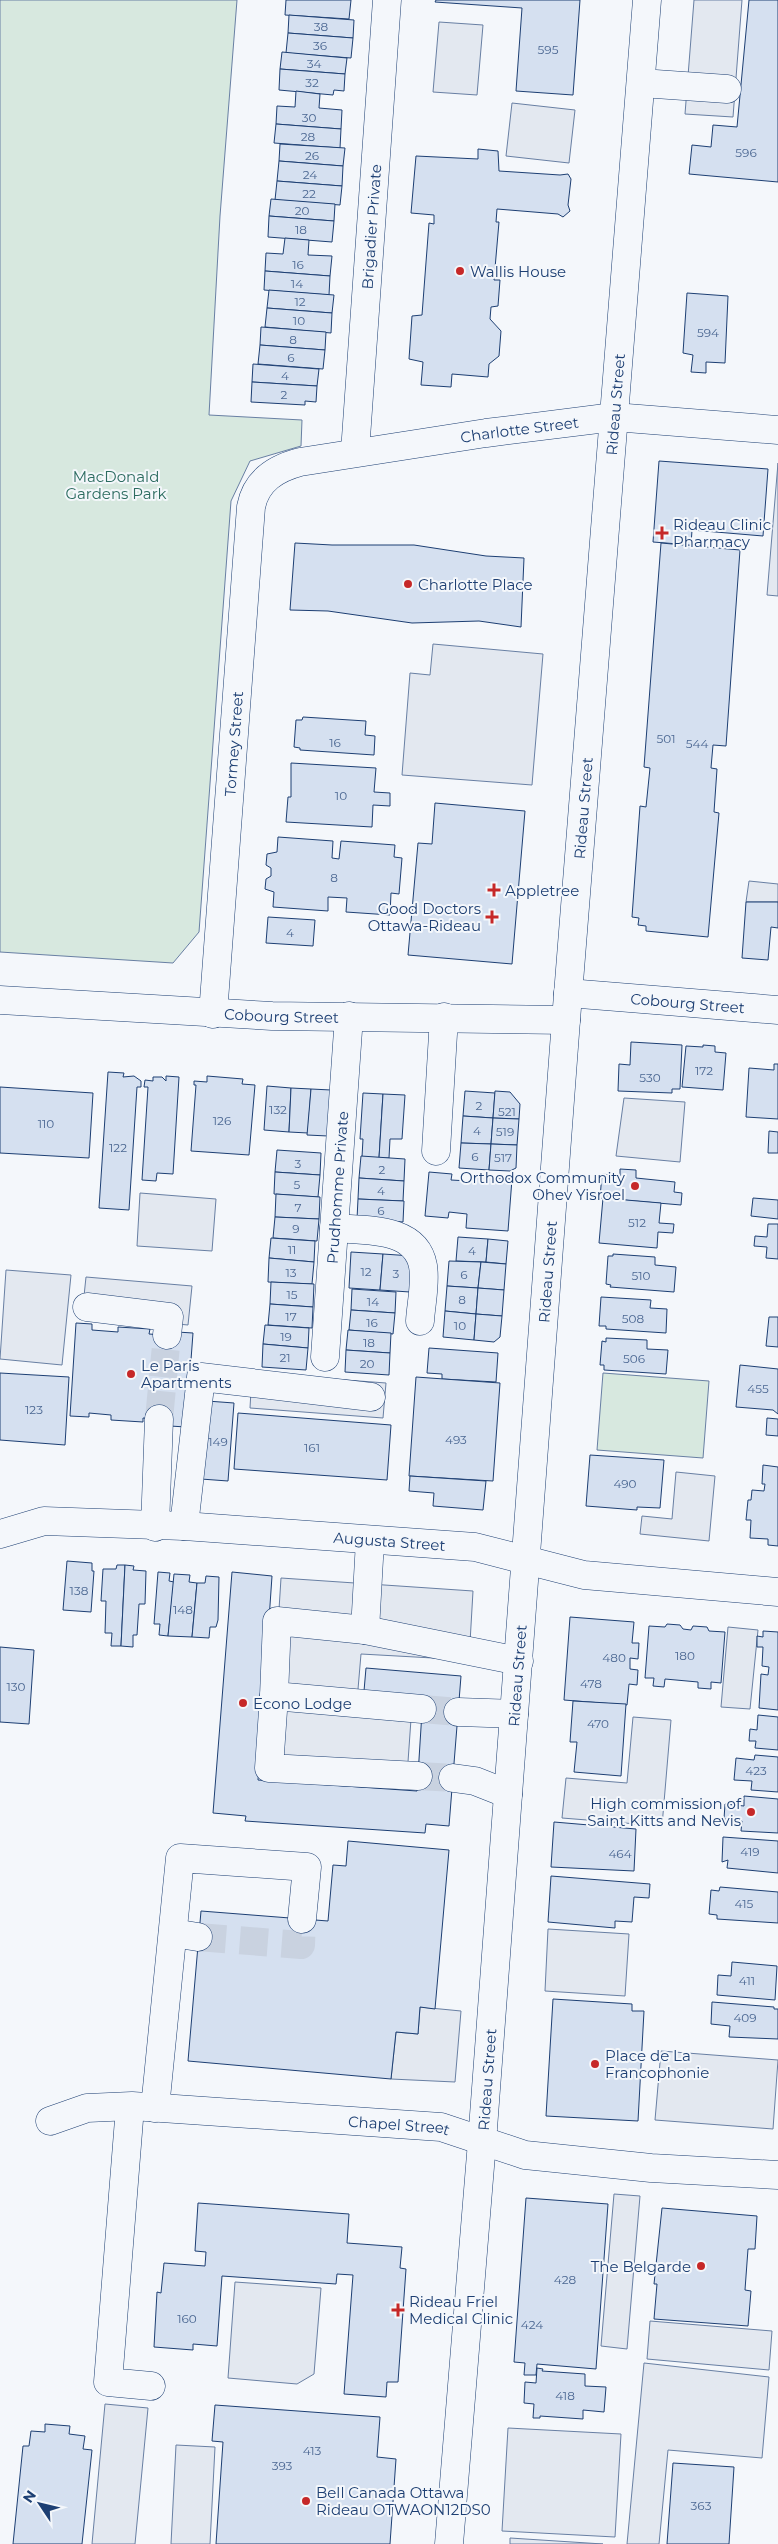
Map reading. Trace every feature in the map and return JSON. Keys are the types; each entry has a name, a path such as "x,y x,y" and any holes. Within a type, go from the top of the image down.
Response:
{"street":[{"name":"Brigadier Private","path":"355,452 387,0"},
{"name":"Rideau Street","path":"449,2544 482,2142 567,1006 647,0"},
{"path":"641,83 727,90"},
{"name":"Charlotte Street","path":"266,478 282,467 355,452 614,417 778,430"},
{"name":"Tormey Street","path":"213,1014 251,507 255,494 266,478"},
{"name":"Cobourg Street","path":"0,1000 213,1014 349,1016 444,1017 567,1006 778,1010"},
{"name":"Prudhomme Private","path":"325,1357 349,1016"},
{"path":"436,1151 444,1017"},
{"path":"334,1228 397,1235 413,1248 423,1266 420,1321"},
{"path":"87,1307 169,1317 168,1335"},
{"path":"184,1526 201,1378 370,1397"},
{"path":"155,1527 159,1419"},
{"name":"Augusta Street","path":"0,1534 44,1522 155,1527 184,1526 476,1548 584,1575 778,1592"},
{"path":"365,1630 370,1541"},
{"path":"418,1776 270,1768 277,1621 365,1630 518,1661"},
{"path":"274,1696 422,1709"},
{"path":"458,1712 514,1714"},
{"path":"453,1778 475,1781 508,1794"},
{"path":"151,2386 108,2382 142,2107 186,1935 180,1858 307,1867 302,1919"},
{"name":"Chapel Street","path":"50,2121 88,2108 142,2107 441,2127 525,2155 651,2168 778,2175"}],"green space":[{"name":"MacDonald Gardens Park","path":"0,0 237,0 220,216 209,415 302,420 301,446 250,461 231,501 199,932 173,963 0,952"},
{"path":"603,1373 709,1381 703,1458 597,1450"}],"shaded area":[{"path":"694,0 742,0 733,117 685,114"},
{"path":"439,22 483,25 477,95 433,92"},
{"path":"512,103 575,110 569,163 506,156"},
{"path":"778,463 778,596 767,595"},
{"path":"433,644 543,654 532,785 402,775 410,673 430,675"},
{"path":"749,881 778,884 778,902 746,902"},
{"path":"624,1098 685,1102 680,1162 616,1156"},
{"path":"140,1193 216,1199 212,1251 137,1246"},
{"path":"6,1270 71,1275 62,1365 0,1359"},
{"path":"86,1277 192,1286 188,1325 82,1315"},
{"path":"252,1373 386,1383 383,1418 250,1408"},
{"path":"676,1472 715,1476 709,1541 640,1534 642,1516 672,1519"},
{"path":"281,1578 473,1591 469,1660 361,1654 357,1701 412,1705 407,1776 269,1768"},
{"path":"728,1627 758,1630 750,1709 721,1707"},
{"path":"633,1717 671,1720 662,1826 562,1818 566,1778 627,1783"},
{"path":"548,1929 629,1934 625,1996 545,1991"},
{"path":"420,2007 461,2011 455,2082 391,2079 396,2032 418,2034"},
{"path":"661,2051 778,2060 773,2129 655,2120"},
{"path":"614,2194 640,2196 627,2349 601,2346"},
{"path":"235,2282 321,2288 314,2374 297,2384 228,2378"},
{"path":"650,2321 772,2331 769,2370 647,2359"},
{"path":"644,2363 769,2377 762,2458 668,2450 659,2544 627,2544"},
{"path":"105,2404 148,2408 135,2544 92,2544"},
{"path":"508,2428 621,2434 615,2537 502,2531"},
{"path":"176,2445 215,2447 210,2544 171,2544"},
{"path":"510,2538 603,2544 510,2544"}],"building":[{"path":"286,0 351,0 349,19 285,15"},
{"path":"436,0 580,0 573,95 516,91 522,8 435,2"},
{"path":"749,0 778,0 778,182 689,174 692,145 711,147 713,125 737,127"},
{"path":"289,15 354,20 353,38 288,33"},
{"path":"288,33 353,38 351,58 286,53"},
{"path":"282,52 347,58 345,74 280,69"},
{"path":"280,69 345,74 344,91 334,90 333,95 279,90"},
{"path":"296,91 320,94 319,108 342,110 341,129 276,124 277,106 295,107"},
{"path":"276,124 341,129 340,148 274,143"},
{"path":"280,144 345,148 343,166 279,161"},
{"name":"Wallis House","path":"478,149 498,151 499,171 568,174 571,179 568,205 570,211 563,217 558,214 497,209 496,222 499,222 494,280 500,280 498,306 491,307 490,319 501,331 499,356 489,364 488,377 452,374 451,387 421,385 423,362 409,359 412,316 422,315 429,223 434,224 434,215 411,213 416,156 478,159"},
{"path":"279,161 343,166 342,186 277,181"},
{"path":"277,181 342,186 340,205 275,200"},
{"path":"271,199 335,204 334,221 269,216"},
{"path":"269,216 334,221 332,242 268,237"},
{"path":"285,238 309,240 308,255 332,256 330,276 265,271 266,253 283,254"},
{"path":"265,271 330,276 329,295 264,290"},
{"path":"269,290 334,295 332,313 267,308"},
{"path":"687,293 728,296 725,363 706,362 706,373 691,372 693,355 683,353"},
{"path":"267,308 332,313 331,333 265,327"},
{"path":"261,327 326,332 325,350 260,345"},
{"path":"260,345 325,350 323,369 258,364"},
{"path":"253,364 319,369 317,386 252,382"},
{"path":"252,382 317,386 316,402 305,401 305,405 251,402"},
{"path":"659,461 768,469 763,536 692,530 691,545 653,542"},
{"name":"Charlotte Place","path":"295,543 414,545 486,556 524,558 521,627 479,621 412,623 328,611 290,610"},
{"path":"661,543 740,550 726,746 713,745 711,768 717,769 714,812 719,813 708,937 646,931 646,926 638,925 639,918 632,917 640,806 646,807 650,768 644,767"},
{"path":"303,717 366,721 365,735 375,736 374,755 300,750 300,748 294,747 296,720 302,720"},
{"path":"291,763 376,768 374,792 390,793 390,806 373,805 372,827 286,822 288,797 291,797"},
{"path":"435,803 525,811 512,964 408,955 418,843 432,844"},
{"path":"278,837 333,841 332,858 339,859 341,841 395,845 394,857 402,858 399,894 391,893 390,915 346,912 347,898 328,897 328,911 273,907 274,892 265,889 266,879 271,876 271,868 266,865 267,854 277,852"},
{"path":"746,902 778,902 778,928 771,927 768,960 742,958"},
{"path":"268,917 315,920 313,946 266,943"},
{"path":"631,1042 682,1045 680,1089 672,1089 672,1093 618,1091 619,1064 630,1065"},
{"path":"703,1045 715,1046 715,1052 726,1053 723,1090 682,1087 686,1046 703,1047"},
{"path":"774,1064 778,1064 778,1119 746,1117 749,1068 774,1070"},
{"path":"108,1072 124,1073 123,1077 134,1076 141,1081 141,1087 137,1087 129,1210 99,1208"},
{"path":"166,1076 179,1077 173,1174 157,1173 156,1181 142,1180 148,1087 144,1087 145,1080 153,1081 153,1077 162,1077 166,1081"},
{"path":"207,1076 243,1079 242,1084 255,1085 249,1155 191,1151 196,1085 194,1085 194,1081 207,1082"},
{"path":"267,1086 291,1088 289,1132 264,1130"},
{"path":"0,1087 93,1093 89,1158 0,1153"},
{"path":"291,1088 311,1089 308,1133 289,1132"},
{"path":"311,1089 331,1090 328,1136 307,1135"},
{"path":"465,1091 495,1093 493,1118 463,1116"},
{"path":"495,1091 510,1092 520,1104 519,1119 493,1118"},
{"path":"363,1093 383,1094 379,1158 362,1157 363,1139 360,1139"},
{"path":"383,1094 405,1095 402,1139 390,1139 389,1158 379,1158"},
{"path":"463,1116 493,1118 491,1144 461,1143"},
{"path":"493,1118 519,1119 517,1145 491,1144"},
{"path":"769,1131 778,1132 778,1153 768,1153"},
{"path":"461,1143 491,1144 489,1170 459,1168"},
{"path":"491,1144 517,1145 516,1168 510,1171 489,1170"},
{"path":"277,1150 321,1153 320,1175 275,1172"},
{"path":"361,1156 405,1159 404,1181 359,1178"},
{"path":"620,1169 636,1170 636,1178 675,1182 674,1192 682,1193 681,1205 600,1198 602,1174 620,1176"},
{"path":"275,1172 320,1175 318,1197 274,1194"},
{"path":"429,1172 452,1174 451,1180 469,1181 470,1176 512,1179 508,1231 466,1228 467,1214 449,1212 448,1218 425,1216"},
{"path":"359,1178 404,1181 403,1201 358,1199"},
{"path":"276,1194 320,1197 319,1219 275,1217"},
{"path":"603,1198 661,1203 659,1223 674,1224 673,1233 658,1232 657,1248 599,1243"},
{"path":"753,1198 778,1200 778,1219 751,1216"},
{"path":"358,1199 404,1201 403,1222 357,1219"},
{"path":"275,1217 319,1219 317,1241 273,1238"},
{"path":"768,1224 778,1224 778,1259 766,1258 767,1247 754,1246 755,1236 767,1237"},
{"path":"458,1237 488,1239 486,1262 456,1261"},
{"path":"271,1238 315,1241 314,1262 269,1258"},
{"path":"488,1239 508,1241 506,1264 486,1262"},
{"path":"351,1252 383,1254 380,1290 349,1288"},
{"path":"383,1254 412,1256 410,1292 380,1290"},
{"path":"613,1254 655,1257 655,1265 676,1267 674,1292 610,1287 611,1285 606,1284 608,1256 613,1256"},
{"path":"269,1258 314,1262 312,1284 268,1282"},
{"path":"449,1261 481,1262 478,1288 447,1286"},
{"path":"481,1262 506,1264 504,1290 478,1288"},
{"path":"271,1282 314,1284 313,1307 270,1304"},
{"path":"447,1286 478,1288 476,1314 445,1311"},
{"path":"478,1288 504,1290 502,1316 476,1314"},
{"path":"352,1289 396,1292 395,1313 351,1310"},
{"path":"601,1297 651,1300 650,1308 667,1309 666,1333 606,1329 606,1326 599,1326"},
{"path":"270,1304 313,1307 312,1328 268,1325"},
{"path":"351,1310 395,1313 393,1334 349,1330"},
{"path":"445,1311 476,1314 474,1340 443,1337"},
{"path":"476,1314 502,1316 500,1337 494,1342 474,1340"},
{"path":"769,1317 778,1317 778,1347 766,1346"},
{"name":"Le Paris Apartments","path":"76,1323 92,1324 92,1330 118,1332 118,1327 150,1329 149,1334 177,1336 177,1332 193,1333 186,1427 170,1426 171,1420 143,1418 143,1422 111,1420 111,1415 89,1413 89,1417 70,1416"},
{"path":"265,1325 309,1328 308,1348 263,1344"},
{"path":"348,1330 391,1333 390,1353 346,1350"},
{"path":"606,1338 647,1340 647,1349 668,1350 666,1374 604,1370 604,1365 600,1365 602,1341 606,1342"},
{"path":"263,1344 308,1348 306,1370 262,1367"},
{"path":"429,1348 498,1353 496,1382 442,1379 442,1374 427,1373"},
{"path":"346,1350 390,1353 389,1375 345,1372"},
{"path":"740,1365 778,1369 778,1414 773,1410 736,1407"},
{"path":"0,1373 69,1377 65,1445 0,1440"},
{"path":"416,1377 500,1383 493,1481 409,1476"},
{"path":"207,1401 234,1403 228,1481 201,1479"},
{"path":"238,1413 391,1425 387,1480 234,1469"},
{"path":"767,1418 778,1419 778,1436 766,1435"},
{"path":"590,1455 664,1460 660,1508 637,1507 637,1510 586,1506"},
{"path":"763,1465 778,1467 778,1546 768,1545 768,1539 750,1538 751,1520 746,1520 748,1500 751,1500 752,1490 764,1491 765,1484 762,1484"},
{"path":"410,1476 486,1481 483,1510 433,1506 434,1493 409,1491"},
{"path":"67,1561 92,1563 92,1571 94,1571 91,1612 63,1610"},
{"path":"117,1565 125,1565 121,1646 111,1646 112,1633 105,1633 106,1601 101,1601 103,1569 116,1569"},
{"path":"125,1565 134,1566 133,1570 146,1571 145,1604 139,1604 137,1635 133,1635 133,1647 121,1646"},
{"path":"158,1572 170,1573 169,1581 174,1582 168,1636 159,1635 160,1624 154,1624"},
{"name":"Econo Lodge","path":"232,1572 272,1576 258,1780 417,1791 423,1696 364,1691 366,1668 461,1676 449,1826 426,1824 425,1833 245,1821 246,1816 213,1813"},
{"path":"174,1574 190,1575 189,1582 197,1583 192,1637 168,1636"},
{"path":"206,1576 219,1577 218,1620 216,1627 210,1627 209,1638 192,1637 197,1583 205,1583"},
{"path":"570,1617 634,1622 632,1643 639,1643 638,1659 630,1658 630,1669 638,1670 637,1685 629,1684 627,1705 564,1700"},
{"path":"667,1624 680,1625 683,1629 691,1630 693,1626 707,1627 709,1631 725,1632 721,1683 711,1682 711,1689 698,1688 698,1682 665,1679 664,1687 653,1686 654,1678 645,1678 649,1626 665,1627"},
{"path":"763,1631 778,1632 778,1710 759,1708 761,1674 768,1675 769,1667 762,1666 763,1647 757,1647 757,1636 763,1637"},
{"path":"0,1647 34,1650 29,1724 0,1722"},
{"path":"573,1701 626,1704 621,1776 574,1772 577,1742 570,1742"},
{"path":"758,1715 778,1717 778,1750 755,1748 756,1741 749,1741 750,1729 757,1730"},
{"path":"755,1755 778,1757 778,1792 751,1790 752,1781 734,1780 736,1758 754,1760"},
{"name":"High commission of Saint Kitts and Nevis","path":"744,1796 778,1799 778,1833 741,1831 742,1821 724,1819 725,1804 744,1806"},
{"path":"554,1822 636,1829 634,1871 551,1867"},
{"path":"723,1837 778,1841 778,1873 727,1868 728,1860 722,1862"},
{"path":"348,1841 449,1850 435,2009 420,2007 418,2034 396,2032 391,2079 188,2061 201,1911 328,1921 333,1865 346,1866"},
{"path":"551,1876 650,1884 649,1898 634,1897 632,1922 615,1921 615,1928 548,1922"},
{"path":"720,1887 778,1892 778,1923 717,1919 717,1915 709,1914 711,1890 719,1891"},
{"path":"732,1962 777,1966 775,2000 717,1995 718,1975 731,1976"},
{"name":"Place de La Francophonie","path":"553,1999 632,2004 632,2011 644,2011 638,2121 546,2116"},
{"path":"712,2002 774,2007 774,2009 778,2009 778,2039 729,2037 730,2026 711,2024"},
{"path":"526,2198 608,2204 596,2369 537,2364 536,2375 524,2375 525,2363 514,2362"},
{"path":"198,2203 349,2214 347,2243 402,2247 400,2268 406,2269 398,2382 387,2382 386,2397 344,2394 353,2275 337,2274 336,2284 222,2276 217,2346 193,2344 193,2350 154,2347 157,2292 161,2293 164,2263 205,2266 206,2252 195,2251"},
{"name":"The Belgarde","path":"662,2208 757,2216 755,2249 748,2249 745,2290 751,2291 748,2326 654,2319 657,2284 654,2284"},
{"path":"537,2368 543,2369 542,2371 585,2374 585,2386 606,2387 604,2412 583,2410 583,2419 540,2416 540,2418 533,2418 534,2404 524,2403 525,2382 536,2383"},
{"name":"Bell Canada Ottawa Rideau OTWAON12DS0","path":"215,2405 380,2417 377,2457 396,2459 390,2544 216,2544 223,2442 212,2441"},
{"path":"45,2424 70,2426 69,2434 85,2436 83,2449 92,2450 82,2544 13,2544 23,2446 29,2446 31,2431 45,2432"},
{"path":"673,2463 734,2467 729,2544 667,2544"}],"tunnel":[{"path":"159,1419 167,1335"},
{"path":"422,1709 458,1712"},
{"path":"418,1776 453,1778"},
{"path":"198,1937 301,1945 302,1919"}],"place":[{"name":"Wallis House","path":"460,271"},
{"name":"Rideau Clinic Pharmacy","path":"662,533"},
{"name":"Charlotte Place","path":"408,584"},
{"name":"Appletree","path":"494,890"},
{"name":"Good Doctors Ottawa-Rideau","path":"492,917"},
{"name":"Orthodox Community Ohev Yisroel","path":"635,1186"},
{"name":"Le Paris Apartments","path":"131,1374"},
{"name":"Econo Lodge","path":"243,1703"},
{"name":"High commission of Saint Kitts and Nevis","path":"751,1812"},
{"name":"Place de La Francophonie","path":"595,2064"},
{"name":"The Belgarde","path":"701,2266"},
{"name":"Rideau Friel Medical Clinic","path":"398,2310"},
{"name":"Bell Canada Ottawa Rideau OTWAON12DS0","path":"306,2501"}]}
